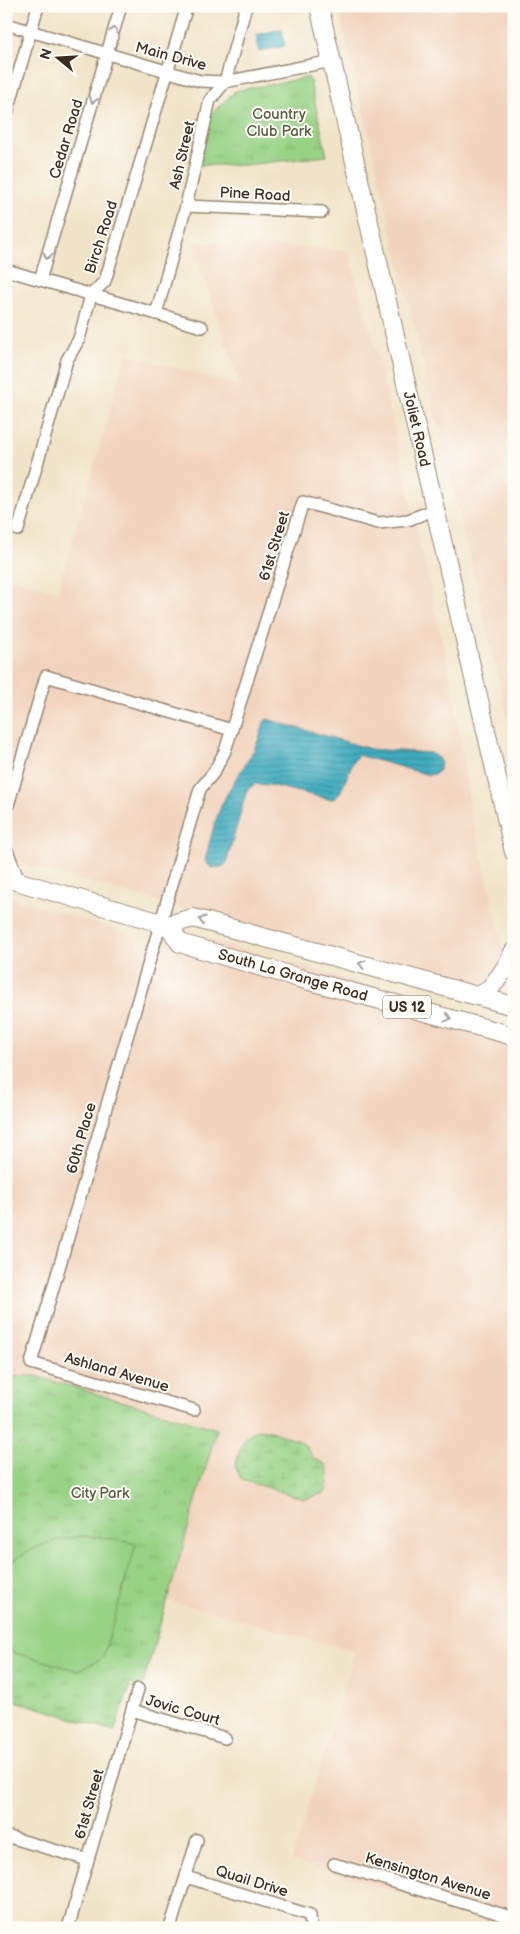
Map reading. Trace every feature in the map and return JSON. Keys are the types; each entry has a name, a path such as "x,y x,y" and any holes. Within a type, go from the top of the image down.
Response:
{"main road":[{"name":"Joliet Road","path":"319,6 514,852"},
{"path":"13,880 164,923"},
{"name":"South La Grange Road","path":"164,923 193,918 514,1006"},
{"name":"South La Grange Road","path":"164,923 180,942 299,978 514,1036"},
{"path":"481,996 493,987 514,951"}],"street":[{"path":"6,117 38,6"},
{"name":"Cedar Road","path":"40,280 121,6"},
{"name":"Birch Road","path":"18,530 67,360 79,339 91,295 105,281 187,6"},
{"name":"Ash Street","path":"156,314 186,206 210,100 225,82 246,6"},
{"name":"Main Drive","path":"6,24 200,81 225,82 332,61"},
{"name":"Pine Road","path":"186,206 322,212"},
{"path":"6,270 202,327"},
{"name":"61st Street","path":"164,923 200,789 214,772 225,751 303,502 378,523 408,520 436,509"},
{"path":"6,812 46,676 232,730"},
{"path":"6,848 13,880"},
{"name":"60th Place","path":"31,1363 164,923"},
{"name":"Ashland Avenue","path":"31,1363 194,1410"},
{"name":"61st Street","path":"68,1928 138,1688"},
{"name":"Jovic Court","path":"132,1710 225,1738"},
{"path":"6,1836 88,1860"},
{"path":"170,1928 197,1840"},
{"name":"Kensington Avenue","path":"334,1864 514,1918"},
{"name":"Quail Drive","path":"186,1877 310,1915 311,1928"}],"shaded area":[{"path":"338,6 514,6 514,744"},
{"path":"192,242 348,250 378,357 454,693 469,802 504,951 497,973 484,984 462,983 393,966 286,934 138,896 6,859 6,577 58,592 126,354 240,386"},
{"path":"6,897 122,931 136,939 139,945 139,954 162,926 514,1029 514,1927 292,1860 355,1651 167,1600 217,1429 32,1377 17,1376 6,1383","holes":["98,1097 20,1366 24,1347"]}],"green space":[{"name":"Country Club Park","path":"309,77 327,156 245,165 197,165 210,115 235,91"},
{"name":"City Park","path":"17,1376 36,1376 217,1429 142,1687 131,1684 114,1731 6,1698 6,1418 11,1401 6,1399 6,1391 8,1382"},
{"path":"260,1429 300,1441 314,1459 325,1464 328,1478 325,1493 305,1499 242,1480 235,1467 240,1449 249,1435"},
{"path":"84,1536 115,1539 136,1544 103,1658 78,1671 6,1650 6,1568 32,1549 63,1539"}],"water":[{"path":"282,29 285,46 259,52 256,35"},
{"path":"267,719 371,749 430,753 439,759 441,764 436,774 429,775 358,755 335,799 270,785 255,784 247,790 226,864 222,867 211,868 205,861 221,805 252,753 261,734 264,722"}]}
